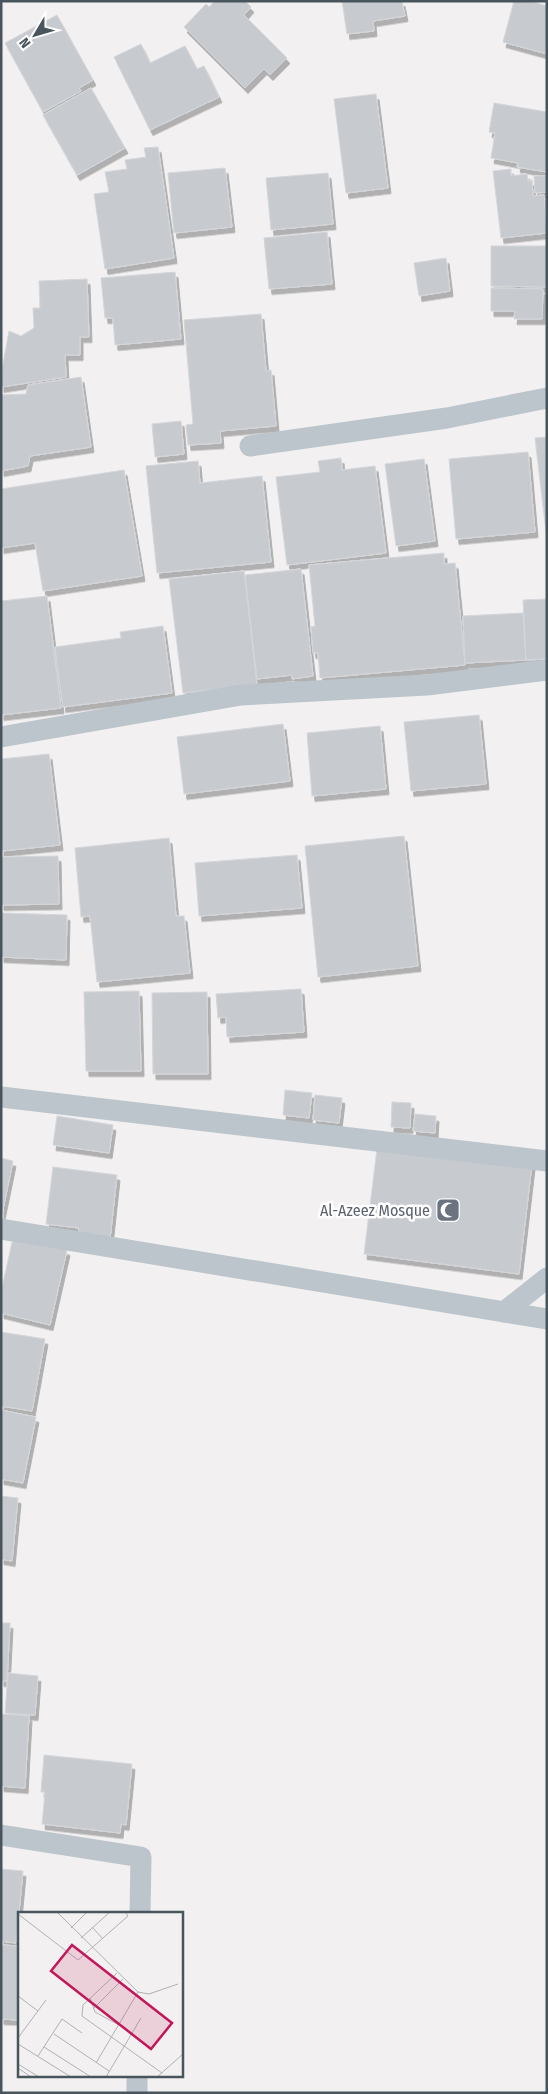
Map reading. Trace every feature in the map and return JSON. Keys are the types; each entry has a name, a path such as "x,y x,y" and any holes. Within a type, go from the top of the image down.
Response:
{"lane":[{"path":"250,446 447,418 547,398"},
{"path":"1,737 241,696 427,685 547,670"},
{"path":"1,1098 547,1161"},
{"path":"1,1229 547,1319"},
{"path":"504,1312 547,1278"},
{"path":"1,1835 141,1858 140,1912"},
{"path":"137,2076 137,2093"}],"building":[{"path":"215,1 245,1 251,7 244,15 287,58 270,75 264,69 245,88 184,27 206,4 209,7"},
{"path":"342,1 402,1 405,16 373,21 374,31 347,34"},
{"path":"514,1 530,1 547,6 547,54 503,42"},
{"path":"57,15 93,80 79,88 81,91 43,112 5,43"},
{"path":"141,44 150,63 185,46 197,69 204,66 219,97 150,130 114,57"},
{"path":"91,88 125,148 77,175 43,115"},
{"path":"376,94 388,188 346,193 334,99"},
{"path":"494,103 547,112 547,172 517,167 518,163 491,158 495,133 489,132"},
{"path":"158,147 174,258 105,269 94,194 109,192 105,172 127,169 125,160 146,157 144,148"},
{"path":"225,168 232,227 174,233 168,173"},
{"path":"511,169 511,176 527,174 528,181 532,180 533,196 544,195 547,233 501,238 493,171"},
{"path":"328,173 333,224 271,230 266,178"},
{"path":"534,176 547,176 547,192 535,193"},
{"path":"327,232 332,284 269,289 264,238"},
{"path":"491,246 547,246 547,287 491,286"},
{"path":"446,258 450,291 419,296 414,263"},
{"path":"175,272 181,339 115,345 113,318 105,318 101,278"},
{"path":"87,279 89,337 80,337 80,355 65,355 66,377 1,387 1,375 9,331 21,336 34,328 33,308 40,308 39,281"},
{"path":"491,288 543,289 542,319 514,319 515,311 491,311"},
{"path":"261,314 266,371 271,370 276,426 220,431 221,443 188,445 186,425 193,424 184,320"},
{"path":"81,377 91,447 30,456 28,466 1,471 1,395 26,394 28,385"},
{"path":"181,421 184,454 155,457 152,424"},
{"path":"547,437 547,532 546,532 535,438"},
{"path":"528,452 535,532 456,539 449,459"},
{"path":"341,458 342,470 375,466 386,553 287,565 276,477 320,472 318,461"},
{"path":"424,459 435,541 396,546 385,464"},
{"path":"198,461 200,483 262,476 271,562 157,573 146,466"},
{"path":"124,470 142,576 43,591 35,543 1,548 1,489"},
{"path":"444,553 444,564 455,563 465,665 320,678 318,653 313,653 311,627 315,626 309,565"},
{"path":"301,569 313,676 292,679 292,675 257,679 245,575"},
{"path":"244,571 257,685 183,693 169,579"},
{"path":"47,596 61,708 1,715 1,601"},
{"path":"547,599 547,659 526,660 523,600"},
{"path":"523,613 526,660 465,663 463,616"},
{"path":"163,626 172,693 63,707 55,647 121,638 120,632"},
{"path":"479,715 486,784 411,791 404,722"},
{"path":"283,724 290,781 184,794 177,737"},
{"path":"380,726 386,789 312,796 307,733"},
{"path":"49,754 60,845 1,851 1,759"},
{"path":"404,836 418,966 318,977 305,846"},
{"path":"169,838 176,916 184,916 190,973 97,982 90,916 81,917 75,848"},
{"path":"297,855 302,908 199,916 195,863"},
{"path":"58,856 59,904 1,905 1,857"},
{"path":"1,913 67,915 66,960 1,957"},
{"path":"301,989 304,1032 227,1037 226,1017 218,1018 216,994"},
{"path":"139,991 141,1071 86,1071 84,992"},
{"path":"207,992 208,1074 153,1074 152,993"},
{"path":"285,1090 312,1093 309,1118 283,1115"},
{"path":"315,1095 342,1098 339,1123 313,1120"},
{"path":"392,1102 411,1103 410,1128 391,1127"},
{"path":"415,1114 436,1116 435,1133 413,1131"},
{"path":"57,1116 113,1125 109,1153 53,1145"},
{"name":"Al-Azeez Mosque","path":"377,1149 532,1164 519,1274 364,1254"},
{"path":"1,1158 13,1161 2,1214 1,1214"},
{"path":"53,1167 117,1175 110,1239 78,1236 79,1228 46,1224"},
{"path":"13,1238 67,1250 50,1325 1,1313 1,1292"},
{"path":"1,1332 45,1339 32,1411 1,1406"},
{"path":"1,1410 36,1417 23,1483 1,1479"},
{"path":"1,1496 18,1498 12,1561 1,1559"},
{"path":"1,1623 10,1623 7,1681 1,1681"},
{"path":"8,1673 38,1676 35,1715 5,1713"},
{"path":"1,1714 29,1716 25,1788 1,1786"},
{"path":"44,1755 132,1764 126,1825 121,1824 120,1833 42,1824 45,1792 41,1792"},
{"path":"1,1869 23,1871 16,1943 1,1941"},
{"path":"1,1945 18,1946 18,2020 1,2019"}],"place":[{"name":"Al-Azeez Mosque","path":"448,1210"}]}
